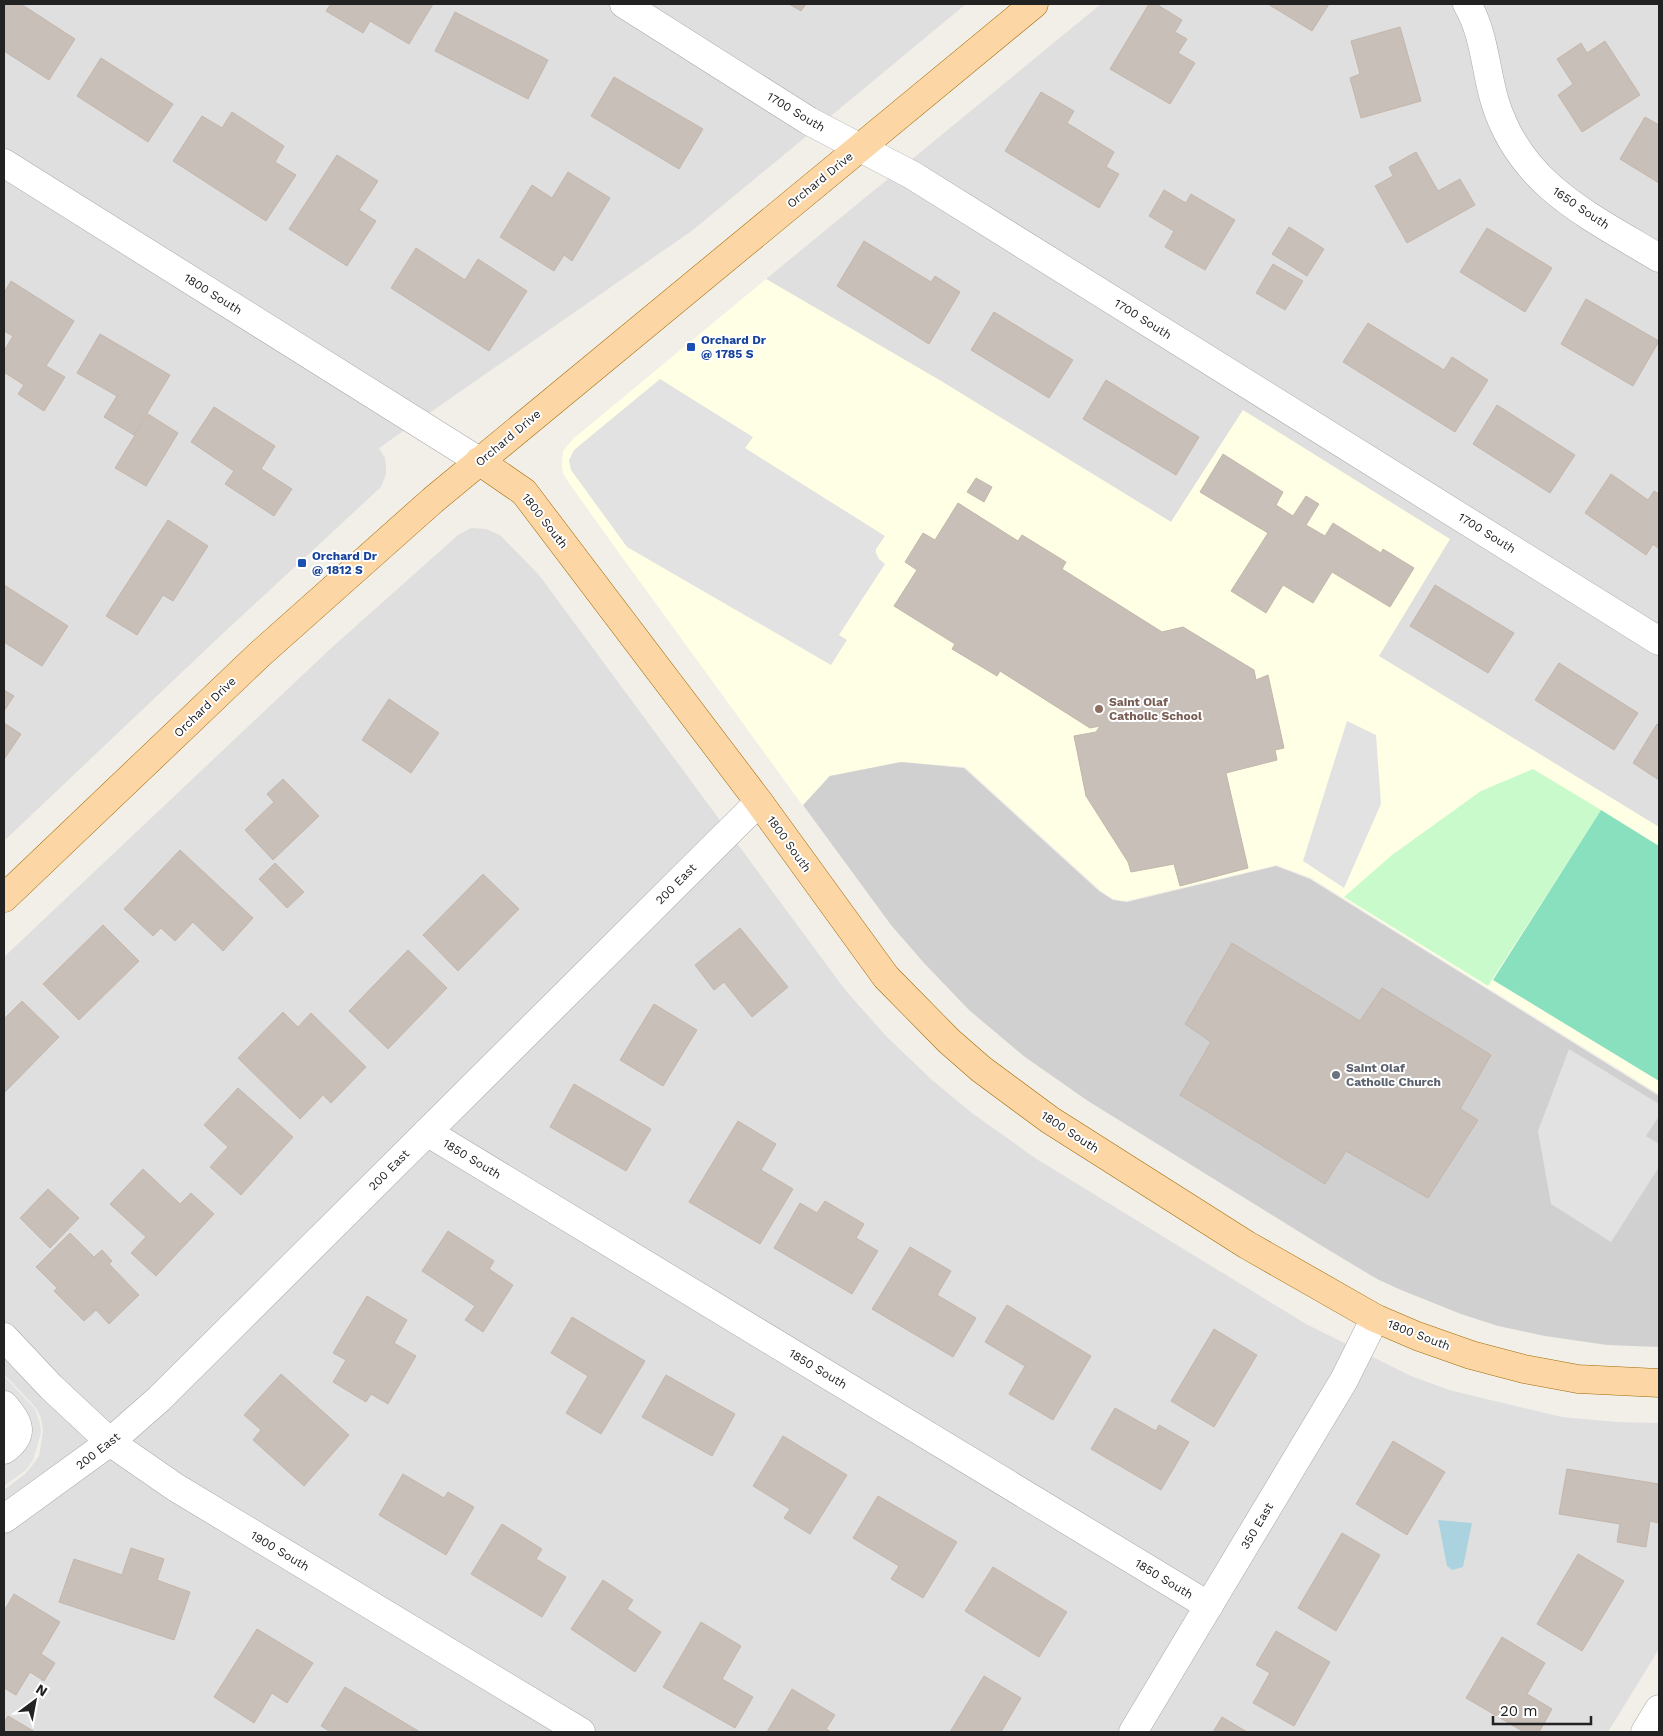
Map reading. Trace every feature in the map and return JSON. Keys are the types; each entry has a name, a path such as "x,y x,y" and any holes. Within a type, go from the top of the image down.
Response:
{"main road":[{"name":"Orchard Drive","path":"4,898 260,654 360,563 479,461 1034,4"},
{"name":"1800 South","path":"479,461 524,492 758,802 886,976 949,1040 981,1069 1050,1120 1247,1245 1375,1318 1417,1336 1471,1355 1524,1369 1578,1379 1659,1383"}],"street":[{"name":"1700 South","path":"624,4 809,121 919,179 1659,641"},
{"name":"1650 South","path":"1467,4 1475,18 1484,46 1495,101 1504,128 1519,152 1541,179 1566,201 1659,258"},
{"name":"1800 South","path":"4,163 479,461"},
{"name":"200 East","path":"4,1519 110,1442 159,1399 758,802"},
{"name":"1850 South","path":"427,1132 1209,1606"},
{"name":"350 East","path":"1133,1732 1344,1380 1375,1318"},
{"name":"1900 South","path":"4,1338 51,1387 110,1442 174,1487 581,1732"},
{"path":"4,1405 15,1418 18,1427 17,1436 4,1450"},
{"path":"1645,1732 1659,1709"}],"shaded area":[{"path":"4,4 966,4 693,230 379,448 385,458 386,466 386,474 381,487 4,841"},
{"path":"1101,4 1659,4 1659,827 1378,656 1243,410 1171,522 941,381 766,279"},
{"name":"Saint Olaf Catholic School","path":"766,279 941,381 1171,522 1243,410 1450,539 1379,656 1659,827 1659,1094 1311,878 1277,865 1126,901 1113,899 1101,891 965,767 901,762 829,776 803,806 569,483 563,473 562,466 563,451 573,439"},
{"path":"660,379 753,437 745,448 885,536 876,549 876,553 885,564 839,635 847,640 831,665 627,547 571,470 569,460 574,450"},
{"path":"471,528 486,529 500,535 539,575 846,991 887,1037 932,1080 972,1113 1035,1158 1306,1324 1411,1376 1449,1390 1562,1417 1616,1422 1659,1423 1659,1649 1608,1732 4,1732 4,1490 25,1474 39,1456 43,1431 41,1418 36,1408 4,1374 4,957 328,651 458,535"},
{"path":"1347,721 1376,735 1381,804 1344,888 1303,861"},
{"path":"901,762 964,768 1099,891 1113,900 1127,902 1276,866 1310,879 1659,1096 1659,1347 1607,1345 1545,1336 1498,1326 1461,1314 1401,1290 1377,1279 1322,1246 1088,1101 1025,1057 969,1010 924,963 891,925 803,805 830,776"},
{"path":"1569,1049 1659,1104 1659,1116 1646,1136 1659,1144 1659,1167 1611,1242 1551,1204 1538,1131"},
{"path":"4,1376 35,1409 41,1433 33,1460 26,1470 4,1486"}],"green space":[{"path":"1533,769 1601,810 1488,986 1344,897 1392,855 1481,791"},
{"path":"1601,810 1659,846 1659,1081 1493,980"}],"water":[{"path":"1438,1520 1472,1523 1463,1567 1452,1570 1447,1566"}],"building":[{"path":"4,4 21,4 75,39 49,80 4,51"},
{"path":"331,4 433,4 409,44 370,21 363,33 326,11"},
{"path":"789,4 806,4 801,11"},
{"path":"1149,4 1156,4 1182,20 1175,32 1187,39 1178,53 1195,63 1170,104 1110,69"},
{"path":"1268,4 1329,4 1312,31"},
{"path":"455,12 548,60 528,99 435,51"},
{"path":"1400,27 1421,101 1361,118 1350,78 1360,74 1351,41"},
{"path":"1605,41 1640,95 1582,132 1558,95 1573,84 1557,59 1581,43 1587,53"},
{"path":"101,58 173,104 148,142 77,96"},
{"path":"614,77 703,129 679,169 591,116"},
{"path":"1041,92 1074,111 1067,123 1114,152 1106,167 1119,174 1099,208 1005,151"},
{"path":"232,112 284,146 275,162 296,175 266,221 173,161 202,116 222,128"},
{"path":"1645,117 1659,125 1659,183 1620,159"},
{"path":"1416,152 1438,191 1460,179 1475,205 1407,243 1375,186 1393,176 1389,167"},
{"path":"337,155 378,181 359,210 376,221 347,266 289,229"},
{"path":"568,172 610,198 572,261 564,255 554,271 500,237 532,185 552,198"},
{"path":"1164,190 1186,203 1191,194 1235,220 1205,270 1165,247 1174,231 1149,216"},
{"path":"1289,227 1324,249 1307,276 1272,254"},
{"path":"1487,228 1552,268 1525,312 1460,272"},
{"path":"864,241 931,282 935,276 960,292 929,344 837,286"},
{"path":"416,248 465,280 478,259 527,291 489,351 391,288"},
{"path":"1273,264 1303,281 1285,310 1256,293"},
{"path":"11,281 74,321 46,366 65,377 44,411 18,394 24,385 4,372 4,351 13,336 4,331 4,293"},
{"path":"1586,299 1659,341 1633,386 1561,344"},
{"path":"994,312 1073,360 1049,398 971,350"},
{"path":"1368,323 1444,370 1452,357 1488,380 1455,432 1343,362"},
{"path":"100,334 170,375 134,435 104,417 117,396 77,373"},
{"path":"1106,380 1199,437 1176,475 1083,419"},
{"path":"1497,405 1575,455 1550,493 1473,444"},
{"path":"214,407 275,446 261,469 292,489 274,516 225,484 234,471 191,442"},
{"path":"148,414 178,433 146,486 115,468"},
{"path":"1223,454 1283,492 1276,505 1293,516 1306,496 1319,504 1306,525 1325,536 1333,523 1381,553 1383,549 1414,568 1390,607 1332,572 1313,603 1283,585 1266,613 1231,591 1268,533 1200,492"},
{"path":"1611,474 1648,500 1654,491 1659,494 1659,549 1653,544 1646,555 1585,513"},
{"path":"976,478 992,487 984,502 967,492"},
{"path":"958,503 1018,541 1022,535 1066,562 1062,569 1162,632 1183,627 1254,670 1256,680 1268,675 1284,748 1275,750 1277,760 1226,773 1248,868 1180,886 1174,864 1131,872 1128,862 1086,796 1074,736 1096,732 1100,726 1090,728 1000,671 997,676 952,649 955,644 894,606 917,570 905,562 923,533 935,540"},
{"path":"168,520 208,546 173,601 163,595 137,635 106,616"},
{"path":"4,585 68,626 42,666 4,642"},
{"path":"1435,585 1514,633 1488,673 1410,626"},
{"path":"1559,663 1638,713 1614,750 1535,700"},
{"path":"4,690 14,696 4,711"},
{"path":"389,699 439,733 411,773 362,740"},
{"path":"4,723 21,734 5,758 4,757"},
{"path":"1657,724 1659,725 1659,780 1633,763"},
{"path":"283,779 319,816 273,860 245,830 274,802 267,794"},
{"path":"180,850 253,918 223,951 193,922 175,941 161,928 153,936 124,909"},
{"path":"275,863 304,892 287,908 259,879"},
{"path":"483,874 519,909 458,971 423,935"},
{"path":"103,925 139,961 79,1020 43,984"},
{"path":"740,928 788,987 752,1017 724,982 714,990 695,965"},
{"name":"Saint Olaf Catholic Church","path":"1232,943 1360,1021 1382,988 1491,1055 1460,1109 1478,1120 1428,1198 1346,1151 1325,1184 1180,1095 1211,1042 1185,1024"},
{"path":"408,950 447,988 388,1049 349,1011"},
{"path":"22,1001 59,1037 4,1093 4,1019"},
{"path":"654,1004 697,1030 663,1086 620,1060"},
{"path":"283,1012 298,1027 311,1013 366,1067 331,1103 323,1095 300,1119 238,1058"},
{"path":"574,1084 651,1129 626,1171 550,1127"},
{"path":"238,1088 293,1137 241,1195 210,1167 228,1147 204,1125"},
{"path":"738,1121 776,1144 761,1170 793,1189 760,1244 689,1202"},
{"path":"143,1169 180,1204 191,1193 214,1214 156,1276 131,1253 146,1237 110,1204"},
{"path":"48,1189 79,1218 50,1248 20,1218"},
{"path":"825,1201 864,1224 856,1238 878,1251 852,1294 774,1248 800,1203 817,1213"},
{"path":"448,1231 494,1261 489,1269 513,1285 483,1332 465,1320 475,1306 422,1271"},
{"path":"70,1233 94,1257 102,1250 112,1261 109,1264 139,1295 109,1324 96,1310 84,1321 54,1291 57,1288 36,1267"},
{"path":"910,1247 951,1271 937,1295 976,1318 953,1357 872,1309"},
{"path":"367,1296 407,1320 394,1343 416,1356 388,1404 371,1394 366,1402 333,1382 346,1360 333,1353"},
{"path":"1007,1305 1091,1356 1053,1420 1009,1394 1025,1366 985,1342"},
{"path":"572,1317 645,1361 601,1434 566,1413 588,1376 551,1353"},
{"path":"1214,1329 1257,1355 1214,1427 1171,1401"},
{"path":"281,1374 349,1435 304,1486 253,1440 261,1430 244,1415"},
{"path":"666,1375 735,1414 712,1456 642,1417"},
{"path":"1115,1408 1156,1431 1159,1425 1189,1442 1161,1490 1091,1449"},
{"path":"783,1436 847,1475 810,1534 784,1518 790,1509 753,1486"},
{"path":"1393,1441 1445,1472 1407,1535 1356,1504"},
{"path":"1567,1469 1659,1484 1659,1523 1650,1521 1646,1547 1617,1542 1620,1524 1559,1514"},
{"path":"403,1474 444,1498 448,1492 474,1507 446,1555 379,1515"},
{"path":"878,1496 957,1542 923,1598 891,1579 899,1566 853,1538"},
{"path":"502,1524 542,1549 536,1559 566,1577 542,1617 471,1574"},
{"path":"1342,1533 1380,1555 1336,1631 1298,1608"},
{"path":"131,1548 164,1559 157,1580 190,1592 174,1640 59,1602 74,1559 122,1575"},
{"path":"1578,1554 1624,1581 1582,1651 1537,1624"},
{"path":"993,1567 1067,1612 1039,1657 965,1611"},
{"path":"603,1580 633,1600 627,1609 661,1632 635,1672 571,1629"},
{"path":"14,1594 60,1622 41,1654 55,1663 44,1681 30,1672 16,1695 4,1688 4,1611"},
{"path":"701,1622 741,1646 722,1679 753,1697 735,1728 663,1687"},
{"path":"257,1629 313,1663 287,1703 272,1693 254,1723 214,1697"},
{"path":"1276,1631 1330,1662 1294,1726 1253,1703 1270,1673 1256,1665"},
{"path":"1502,1637 1545,1663 1527,1694 1552,1709 1539,1732 1524,1732 1466,1698"},
{"path":"984,1676 1021,1698 1001,1732 950,1732"},
{"path":"345,1687 420,1732 331,1732 321,1726"},
{"path":"792,1689 835,1715 826,1729 831,1732 767,1732"},
{"path":"8,1716 35,1732 4,1732 4,1723"},
{"path":"1222,1717 1247,1732 1213,1732"}],"place":[{"name":"Orchard Dr @ 1785 S","path":"691,347"},
{"name":"Orchard Dr @ 1812 S","path":"302,563"},
{"name":"Saint Olaf Catholic School","path":"1099,709"},
{"name":"Saint Olaf Catholic Church","path":"1336,1075"}]}
